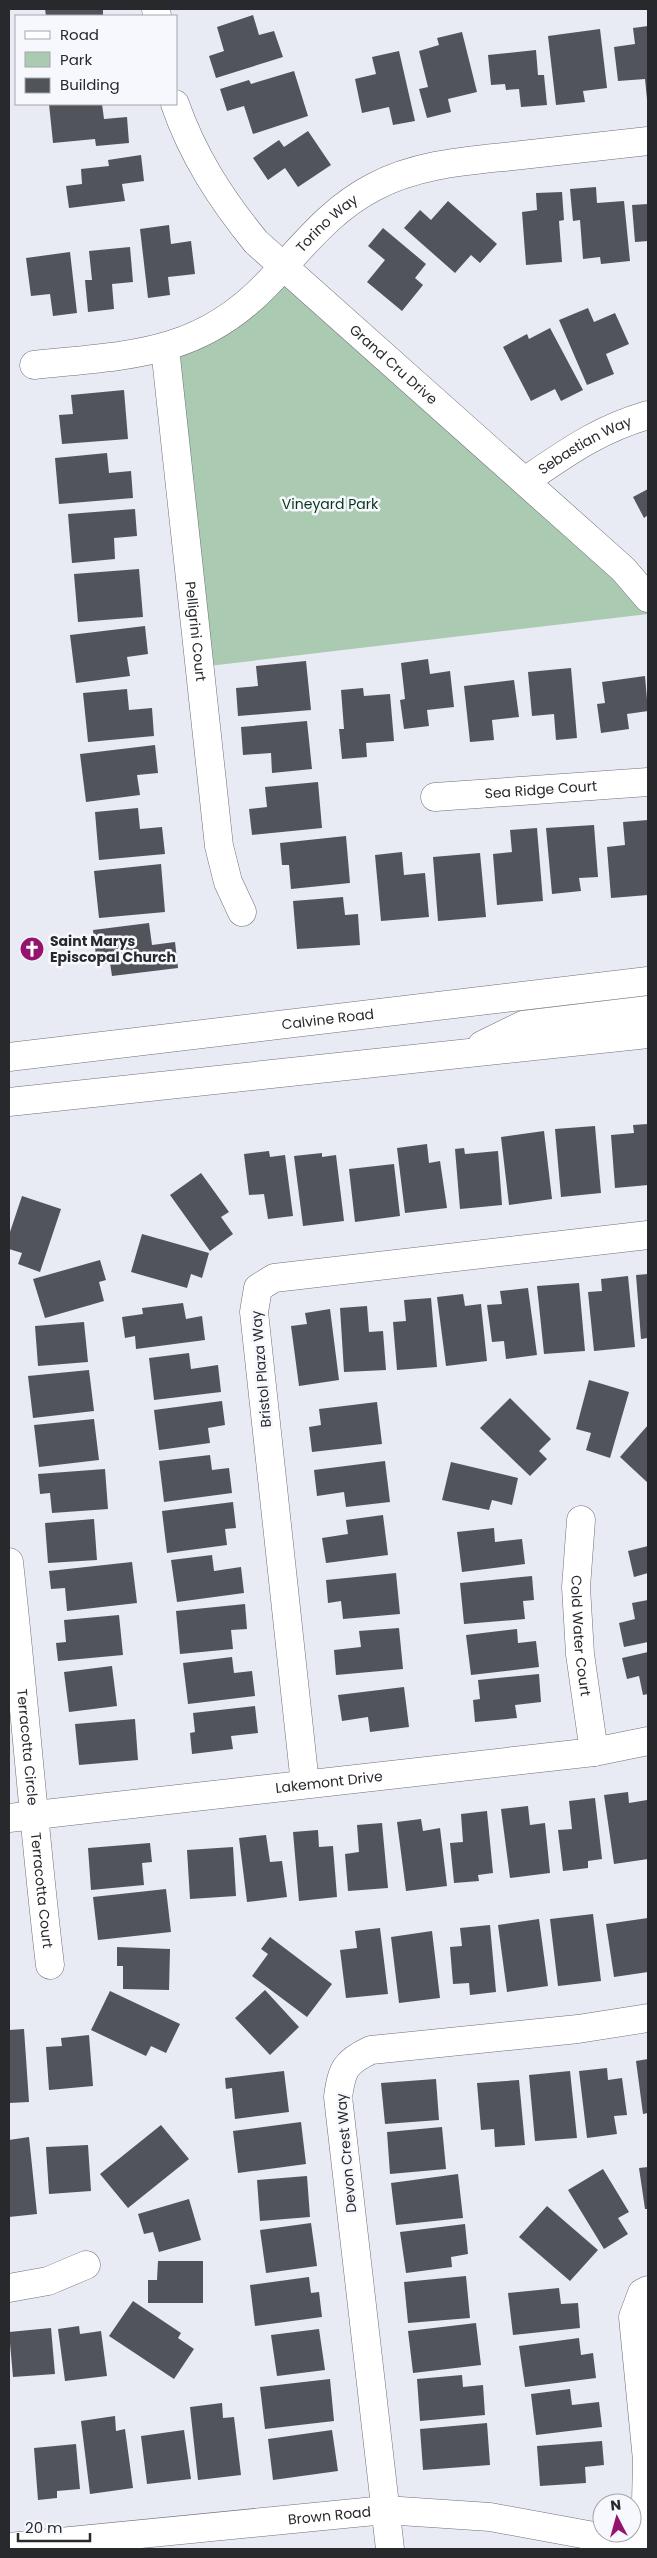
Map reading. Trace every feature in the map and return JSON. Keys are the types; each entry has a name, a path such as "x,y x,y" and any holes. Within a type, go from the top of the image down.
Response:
{"street":[{"name":"Grand Cru Drive","path":"175,105 184,129 205,171 226,205 256,242 623,569 648,598"},
{"name":"Torino Way","path":"34,365 145,353 165,348 202,334 235,313 338,209 374,187 399,176 454,162 648,141"},
{"name":"Pelligrini Court","path":"165,348 219,846 228,882 242,912"},
{"name":"Sebastian Way","path":"525,481 590,437 626,421 648,415"},
{"name":"Sea Ridge Court","path":"435,797 648,782"},
{"name":"Calvine Road","path":"9,1057 648,981"},
{"path":"465,1053 523,1025 648,1010"},
{"path":"9,1102 648,1034"},
{"name":"Bristol Plaza Way","path":"304,1784 254,1312 258,1288 274,1278 648,1235"},
{"name":"Cold Water Court","path":"581,1520 576,1587 580,1654 594,1752"},
{"name":"Terracotta Circle","path":"9,1562 35,1815"},
{"name":"Lakemont Drive","path":"9,1818 594,1752 648,1741"},
{"name":"Terracotta Court","path":"35,1815 37,1859 50,1965"},
{"name":"Devon Crest Way","path":"390,2549 338,2096 341,2076 346,2066 355,2057 371,2050 568,2030 648,2018"},
{"path":"9,2288 48,2281 86,2265"},
{"path":"644,2546 647,2460 633,2317 642,2293 648,2290"},
{"name":"Brown Road","path":"9,2547 385,2510 490,2517 644,2546"}],"green space":[{"name":"Vineyard Park","path":"283,267 648,598 648,614 200,667 165,348"}],"building":[{"path":"45,9 103,9 103,15 46,15"},
{"path":"253,15 259,35 274,31 283,57 216,78 209,56 224,51 217,27"},
{"path":"648,26 647,99 645,79 618,81 614,47 635,44 633,28"},
{"path":"600,29 607,88 583,91 585,102 556,105 548,36"},
{"path":"462,32 477,92 448,99 451,112 427,118 419,89 428,87 419,51 439,45 437,38"},
{"path":"536,50 538,75 544,75 547,105 521,107 519,89 506,90 505,84 491,85 488,55"},
{"path":"399,51 415,121 393,125 389,107 362,113 355,79 376,74 372,57"},
{"path":"294,71 308,116 253,134 244,106 227,111 220,89 249,80 251,84"},
{"path":"49,105 102,105 104,119 127,117 129,143 96,146 95,139 53,143"},
{"path":"308,131 331,165 298,187 285,168 268,180 253,158 279,140 284,147"},
{"path":"141,155 144,181 122,184 125,201 69,208 66,186 82,184 81,169 109,166 108,160"},
{"path":"596,187 597,203 624,201 630,261 601,264 600,257 583,259 580,220 573,221 570,189"},
{"path":"562,192 564,220 559,221 562,262 526,265 522,212 537,210 536,193"},
{"path":"448,201 497,244 480,263 471,255 455,273 404,228 420,210 431,220"},
{"path":"648,204 648,241 635,242 632,205"},
{"path":"169,225 171,244 191,241 195,274 168,277 170,295 148,298 140,229"},
{"path":"383,228 426,264 415,278 423,285 402,311 367,282 385,260 368,246"},
{"path":"130,247 133,282 112,284 114,309 88,312 85,280 92,280 89,251"},
{"path":"70,252 77,313 53,316 50,294 31,296 26,258"},
{"path":"588,308 594,322 615,313 629,344 606,354 614,374 587,385 559,320"},
{"path":"550,328 583,390 561,401 555,389 531,401 503,347 527,334 529,339"},
{"path":"124,390 128,439 62,444 59,415 73,414 71,395"},
{"path":"107,453 109,473 131,471 133,498 59,504 55,458"},
{"path":"648,489 648,515 644,518 633,497"},
{"path":"135,509 137,536 114,538 115,559 72,563 68,514"},
{"path":"139,569 143,617 78,622 74,574"},
{"path":"145,626 148,654 127,657 130,676 76,683 70,635"},
{"path":"428,659 430,674 450,671 454,707 427,710 429,726 404,729 400,700 405,699 401,663"},
{"path":"306,661 311,710 238,716 236,688 258,686 256,666"},
{"path":"571,668 577,738 556,740 554,714 532,716 528,672"},
{"path":"645,676 648,711 627,714 629,729 601,733 597,704 605,703 602,682"},
{"path":"514,680 519,717 492,720 494,740 470,742 464,686"},
{"path":"363,688 364,696 390,694 394,741 366,743 367,757 342,759 339,729 344,729 341,690"},
{"path":"127,689 129,710 152,708 154,736 88,742 83,693"},
{"path":"307,721 312,769 272,773 271,753 243,755 241,727"},
{"path":"155,745 158,773 137,775 140,795 86,802 80,754"},
{"path":"318,782 322,828 252,835 249,809 267,807 265,787"},
{"path":"138,808 140,829 162,827 165,854 99,860 95,812"},
{"path":"648,820 648,895 611,898 607,847 625,845 623,822"},
{"path":"594,825 598,877 579,878 581,891 552,894 546,828"},
{"path":"537,828 543,901 497,905 493,854 512,852 510,830"},
{"path":"346,836 350,883 291,889 289,865 282,865 280,843"},
{"path":"402,852 404,875 425,873 429,917 381,921 375,855"},
{"path":"480,853 486,917 438,921 433,857"},
{"path":"161,864 165,912 99,918 94,871"},
{"path":"343,897 345,915 358,914 360,945 297,949 293,901"},
{"path":"149,923 152,945 175,942 178,968 112,976 110,963 97,964 93,930"},
{"path":"648,1124 648,1185 615,1188 611,1135 634,1133 633,1125"},
{"path":"595,1126 601,1193 561,1197 555,1129"},
{"path":"544,1131 552,1199 509,1205 501,1137"},
{"path":"427,1144 429,1163 440,1161 447,1208 405,1213 397,1148"},
{"path":"464,1148 465,1154 498,1151 502,1205 460,1209 455,1149"},
{"path":"269,1151 270,1157 285,1155 293,1216 268,1219 264,1194 249,1195 244,1154"},
{"path":"322,1153 322,1157 336,1155 344,1221 303,1226 294,1156"},
{"path":"394,1164 400,1216 355,1222 349,1169"},
{"path":"201,1173 229,1212 221,1217 233,1234 210,1251 170,1195"},
{"path":"22,1196 61,1209 40,1272 18,1264 22,1253 9,1249 9,1235"},
{"path":"142,1234 209,1253 202,1278 191,1274 187,1288 131,1272"},
{"path":"100,1260 106,1280 99,1282 104,1301 45,1318 33,1279"},
{"path":"648,1274 648,1338 641,1339 636,1275"},
{"path":"628,1276 635,1347 594,1351 588,1292 602,1291 601,1279"},
{"path":"579,1283 585,1351 544,1354 537,1286"},
{"path":"528,1288 537,1355 506,1359 504,1341 492,1342 487,1305 502,1304 500,1291"},
{"path":"463,1294 465,1306 481,1304 487,1361 446,1366 437,1297"},
{"path":"431,1298 437,1367 397,1370 393,1322 406,1321 404,1300"},
{"path":"183,1303 186,1319 202,1316 205,1340 136,1349 135,1336 125,1338 122,1317 143,1314 142,1308"},
{"path":"367,1306 369,1332 383,1331 386,1370 344,1372 340,1308"},
{"path":"330,1309 339,1380 299,1386 291,1326 307,1324 305,1313"},
{"path":"84,1322 88,1362 38,1366 35,1326"},
{"path":"189,1353 191,1369 218,1365 221,1392 154,1400 149,1358"},
{"path":"89,1370 94,1411 33,1418 28,1376"},
{"path":"589,1380 629,1392 610,1458 586,1450 591,1433 576,1429"},
{"path":"510,1398 551,1439 539,1451 547,1459 530,1476 480,1428"},
{"path":"222,1401 225,1425 208,1428 210,1443 159,1450 154,1410"},
{"path":"377,1402 382,1444 312,1452 309,1427 321,1425 319,1409"},
{"path":"94,1419 99,1460 39,1467 34,1425"},
{"path":"648,1425 648,1483 620,1457"},
{"path":"210,1455 212,1470 229,1468 232,1493 164,1502 159,1461"},
{"path":"385,1461 390,1502 346,1507 344,1492 317,1496 314,1470"},
{"path":"451,1462 518,1478 512,1505 492,1500 489,1510 442,1500"},
{"path":"105,1469 108,1509 52,1513 50,1493 40,1494 38,1474"},
{"path":"233,1502 236,1528 225,1529 227,1545 167,1553 162,1511"},
{"path":"383,1515 388,1555 326,1563 322,1538 348,1534 346,1520"},
{"path":"94,1519 97,1560 48,1563 45,1523"},
{"path":"494,1528 495,1542 522,1539 525,1564 462,1572 457,1532"},
{"path":"648,1546 648,1573 634,1577 628,1551"},
{"path":"212,1555 214,1571 241,1567 244,1593 177,1602 171,1560"},
{"path":"132,1562 137,1603 67,1611 65,1588 51,1589 49,1571"},
{"path":"396,1573 400,1614 343,1619 341,1601 328,1603 326,1580"},
{"path":"532,1576 534,1600 523,1601 525,1619 464,1624 460,1583"},
{"path":"648,1600 648,1642 624,1647 619,1623 635,1619 632,1603"},
{"path":"245,1604 247,1629 231,1630 233,1649 180,1654 176,1611"},
{"path":"119,1615 123,1655 58,1661 56,1643 66,1642 64,1620"},
{"path":"399,1628 403,1669 336,1675 334,1650 361,1647 359,1631"},
{"path":"517,1629 518,1643 536,1641 539,1667 471,1675 466,1635"},
{"path":"648,1652 648,1694 643,1695 639,1676 627,1679 622,1658"},
{"path":"232,1657 234,1673 252,1671 255,1696 188,1704 183,1663"},
{"path":"112,1666 117,1706 69,1712 64,1672"},
{"path":"539,1674 541,1702 515,1705 517,1718 475,1722 473,1700 480,1699 478,1680"},
{"path":"404,1687 409,1727 370,1732 368,1717 342,1721 338,1695"},
{"path":"255,1706 258,1733 231,1736 233,1749 192,1754 190,1733 195,1732 193,1713"},
{"path":"135,1719 138,1760 79,1765 75,1724"},
{"path":"628,1792 629,1803 647,1800 648,1859 614,1864 604,1795"},
{"path":"595,1798 602,1859 588,1861 588,1868 563,1871 558,1830 572,1829 569,1801"},
{"path":"528,1806 530,1825 545,1823 550,1873 510,1878 501,1809"},
{"path":"487,1811 493,1873 478,1875 479,1881 454,1883 450,1843 463,1842 461,1814"},
{"path":"421,1819 423,1831 440,1828 447,1886 406,1891 397,1822"},
{"path":"382,1823 388,1888 348,1891 345,1854 359,1852 357,1825"},
{"path":"318,1830 319,1847 333,1846 337,1897 299,1901 293,1832"},
{"path":"266,1835 270,1862 282,1861 287,1897 247,1902 239,1838"},
{"path":"150,1843 152,1862 142,1863 144,1885 91,1890 88,1848"},
{"path":"233,1847 236,1896 190,1899 187,1850"},
{"path":"166,1889 171,1932 98,1940 93,1897"},
{"path":"593,1914 601,1981 558,1986 550,1919"},
{"path":"648,1918 648,1972 614,1977 606,1924"},
{"path":"539,1919 548,1986 507,1992 498,1925"},
{"path":"490,1925 496,1992 470,1995 469,1983 453,1984 450,1947 462,1946 460,1928"},
{"path":"380,1928 388,1994 346,1998 340,1950 357,1948 355,1931"},
{"path":"432,1931 440,1998 399,2003 391,1937"},
{"path":"270,1937 332,1984 307,2017 252,1976 268,1954 261,1949"},
{"path":"117,1947 170,1949 169,1990 123,1989 123,1966 117,1966"},
{"path":"265,1990 299,2027 270,2055 235,2018"},
{"path":"110,1991 180,2024 166,2053 151,2046 146,2056 91,2030"},
{"path":"24,2029 29,2102 9,2103 9,2030"},
{"path":"89,2035 93,2086 49,2090 46,2047 62,2046 61,2038"},
{"path":"648,2059 648,2113 643,2114 636,2061"},
{"path":"607,2068 608,2080 622,2078 627,2115 614,2116 617,2134 587,2138 579,2071"},
{"path":"284,2071 289,2112 235,2119 232,2088 226,2089 225,2078"},
{"path":"570,2071 577,2138 535,2141 529,2075"},
{"path":"436,2079 439,2120 385,2124 381,2083"},
{"path":"519,2080 525,2145 495,2147 494,2129 481,2130 477,2083"},
{"path":"301,2122 306,2164 238,2173 233,2131"},
{"path":"161,2125 189,2159 128,2208 100,2174"},
{"path":"442,2127 446,2169 390,2174 387,2132"},
{"path":"29,2137 37,2214 9,2217 9,2140"},
{"path":"88,2145 91,2191 49,2194 46,2147"},
{"path":"648,2167 648,2209 645,2209 639,2168"},
{"path":"603,2169 629,2212 618,2218 628,2234 604,2249 568,2190"},
{"path":"458,2174 463,2218 396,2225 391,2183"},
{"path":"307,2176 310,2217 260,2221 257,2180"},
{"path":"189,2199 201,2240 159,2252 153,2232 144,2234 138,2214"},
{"path":"547,2206 598,2250 570,2281 519,2237"},
{"path":"311,2223 317,2266 266,2273 260,2230"},
{"path":"465,2224 468,2254 451,2257 452,2267 406,2273 400,2232"},
{"path":"158,2261 203,2261 203,2303 148,2303 148,2280 157,2280"},
{"path":"466,2276 470,2318 408,2323 404,2282"},
{"path":"309,2277 311,2293 319,2292 322,2317 255,2326 250,2285"},
{"path":"559,2288 561,2304 578,2303 580,2328 513,2335 508,2293"},
{"path":"133,2301 181,2333 178,2338 194,2349 174,2379 109,2336"},
{"path":"476,2323 481,2365 413,2373 408,2331"},
{"path":"79,2326 80,2334 101,2331 107,2376 65,2381 58,2329"},
{"path":"51,2328 55,2374 13,2377 9,2332"},
{"path":"319,2329 325,2370 277,2376 271,2335"},
{"path":"579,2338 581,2355 593,2353 596,2378 525,2387 519,2346"},
{"path":"462,2375 463,2387 483,2385 485,2415 420,2421 417,2379"},
{"path":"330,2379 334,2421 265,2429 260,2387"},
{"path":"570,2389 572,2405 599,2402 602,2427 536,2435 531,2394"},
{"path":"222,2403 223,2418 234,2417 241,2475 198,2480 190,2407"},
{"path":"115,2416 116,2431 125,2429 133,2488 90,2494 81,2421"},
{"path":"487,2423 490,2465 423,2470 420,2429"},
{"path":"184,2430 191,2479 147,2484 141,2436"},
{"path":"332,2430 338,2471 273,2480 268,2439"},
{"path":"602,2441 604,2465 585,2467 586,2483 540,2486 537,2446"},
{"path":"76,2444 80,2489 57,2491 57,2498 38,2500 34,2448"}],"place":[{"name":"Saint Marys Episcopal Church","path":"32,949"}]}
